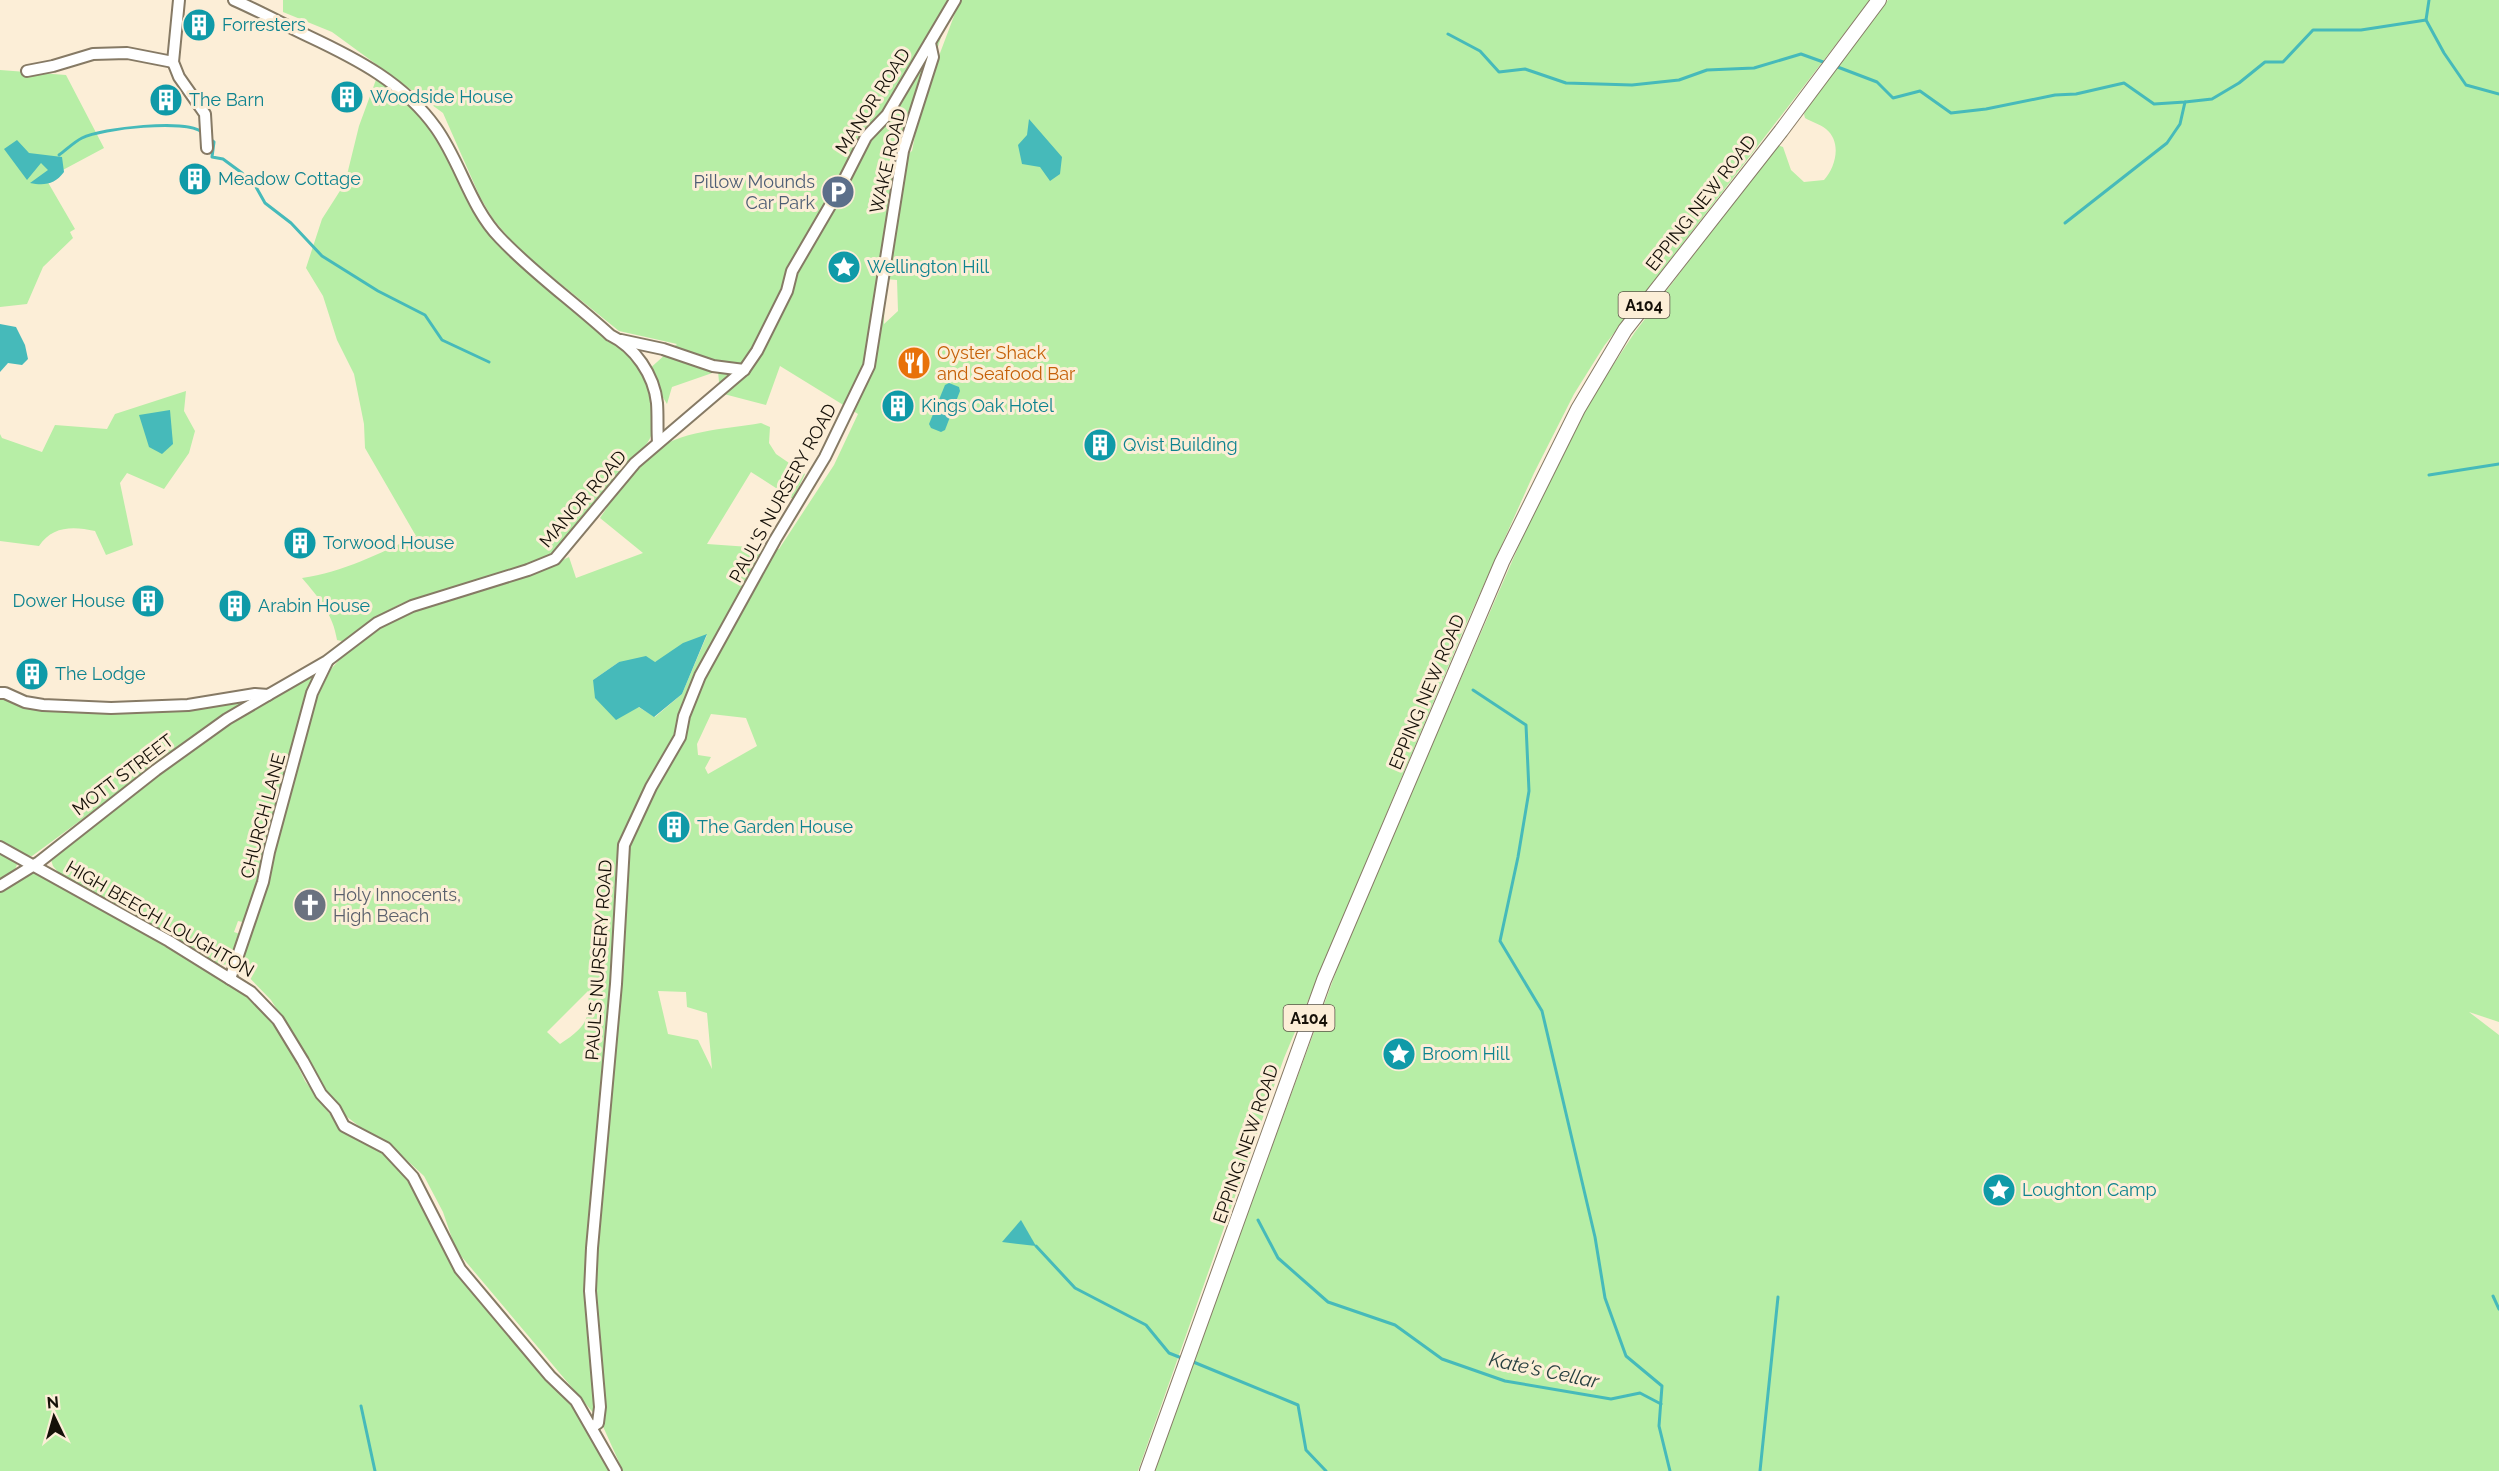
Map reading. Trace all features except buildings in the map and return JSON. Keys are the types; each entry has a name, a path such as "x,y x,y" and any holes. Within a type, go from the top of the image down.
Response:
{"main road":[{"name":"EPPING NEW ROAD","path":"1147,1471 1320,990 1502,562 1573,419 1625,330 1781,131 1879,0"}],"street":[{"path":"179,0 173,62 179,77 205,114 207,148"},
{"path":"234,0 346,53 383,76 408,97 435,127 449,148 479,214 499,238 610,335 621,340 663,349 713,366 744,370"},
{"name":"WAKE ROAD","path":"886,267 903,151 933,57 930,43 955,0"},
{"name":"MANOR ROAD","path":"0,693 25,702 43,705 111,708 161,707 255,694 268,695 327,661 377,622 412,606 528,570 555,559 635,463 744,370 757,351 787,291 792,271 838,192 866,137 887,116 930,43"},
{"path":"27,71 93,54 127,53 173,62"},
{"name":"PAUL'S NURSERY ROAD","path":"592,1426 598,1423 600,1407 590,1291 616,984 624,845 651,787 680,737 684,716 700,676 825,457 856,397 869,366 886,267"},
{"path":"621,340 640,360 653,388 657,403 658,442"},
{"name":"CHURCH LANE","path":"230,979 263,882 312,693 327,661"},
{"name":"MOTT STREET","path":"0,886 33,865 156,770 227,719 268,695"},
{"name":"HIGH BEECH LOUGHTON","path":"0,847 169,941 251,992 278,1020 321,1094 335,1109 344,1126 386,1148 413,1177 460,1269 542,1368 576,1401 616,1471"}],"green space":[{"path":"283,0 953,0 919,106 884,171 912,151 922,101 960,0 1870,0 1604,346 1574,394 1534,473 1464,629 1284,1058 1138,1471 623,1471 601,1422 456,1250 443,1212 424,1176 398,1152 369,1134 337,1109 322,1090 296,1040 271,1000 242,970 314,704 331,669 353,645 389,617 548,567 569,557 576,578 643,553 600,518 629,477 649,455 661,446 688,435 761,423 770,427 769,443 776,454 805,474 793,499 751,472 707,544 779,549 834,465 858,414 780,366 766,405 720,393 718,371 672,387 667,404 647,371 677,344 619,331 520,251 493,219 480,197 443,113 332,32 283,12","holes":["885,279 897,280 898,311 884,324","707,635 682,694 655,717 593,680 619,662 655,662","711,714 746,718 757,746 708,774 705,768 711,757 698,755 697,744","588,991 588,1010 584,1023 560,1044 547,1032","658,991 686,992 687,1007 707,1013 712,1069 698,1040 668,1034"]},
{"path":"1888,0 2499,0 2499,1022 2469,1012 2499,1035 2499,1471 1153,1471 1351,931 1544,488 1584,409 1635,332 1777,145 1783,147 1791,170 1804,182 1824,180 1828,175 1836,154 1834,141 1826,129 1805,118 1804,114 1812,96"},
{"path":"0,70 66,75 104,148 46,179 75,229 70,232 73,238 43,267 27,304 0,307"},
{"path":"377,77 412,107 434,130 484,225 640,365 650,384 654,420 647,443 618,474 578,528 553,552 537,563 400,604 373,619 346,642 337,640 329,614 302,578 346,567 416,536 365,448 364,424 354,374 337,340 323,296 306,268 322,219 345,183 359,126"},
{"path":"186,391 184,411 195,431 189,453 164,489 127,473 120,483 133,545 106,555 95,531 79,528 57,531 44,539 39,546 0,541 0,434 2,438 42,452 55,425 107,429 115,414"},
{"path":"317,673 279,800 247,923 238,921 234,932 243,935 234,957 228,964 217,963 59,873 53,866 51,860 54,853 172,760 256,706"},
{"path":"0,697 38,707 254,698 186,743 32,856 22,855 0,843"},
{"path":"0,849 18,862 14,872 0,881"},
{"path":"35,871 96,902 239,990 268,1016 286,1041 305,1081 332,1117 390,1159 408,1176 447,1252 577,1408 611,1471 0,1471 0,890 22,873"}],"water":[{"path":"1029,119 1062,157 1060,174 1050,181 1040,167 1022,164 1018,145 1027,135"},
{"path":"17,140 29,153 62,157 64,172 49,183 30,183 48,170 41,163 27,180 4,149"},
{"path":"0,324 16,327 25,345 28,359 22,365 8,363 0,372"},
{"path":"949,383 959,387 960,391 945,430 941,432 931,428 929,424 945,385"},
{"path":"170,410 173,444 162,454 149,447 139,415"},
{"path":"707,634 682,694 654,717 639,707 616,720 595,698 593,680 619,662 646,656 655,662 683,643"},
{"path":"1021,1220 1036,1246 1002,1242"}],"waterway":[{"path":"2429,0 2426,20 2444,53 2466,85 2499,94"},
{"path":"1835,66 1877,82 1893,98 1920,91 1951,113 1986,109 2055,95 2076,94 2124,83 2154,104 2185,102 2212,99 2239,83 2265,62 2283,62 2313,30 2361,30 2426,20"},
{"path":"1448,34 1480,51 1499,72 1525,69 1566,83 1632,85 1679,80 1707,70 1754,68 1801,54 1826,63"},
{"path":"2065,223 2167,143 2180,124 2185,102"},
{"path":"59,155 82,138 125,128 179,126 202,132"},
{"path":"210,139 214,142 212,157 223,159 242,173 256,187 265,203 291,223 322,256 378,291 425,315 442,340 489,362"},
{"path":"2429,475 2499,464"},
{"path":"1473,690 1526,725 1529,791 1500,941 1542,1011 1595,1237 1605,1298 1626,1356 1662,1386 1659,1426 1670,1471"},
{"name":"Kate's Cellar","path":"1258,1220 1278,1258 1328,1302 1395,1325 1442,1359 1505,1381 1611,1399 1640,1393 1661,1404"},
{"path":"1036,1246 1075,1288 1146,1325 1169,1353 1184,1359"},
{"path":"2493,1296 2499,1309"},
{"path":"1760,1471 1778,1297"},
{"path":"1191,1361 1298,1405 1306,1450 1326,1471"},
{"path":"361,1406 375,1471"}],"place":[{"name":"Forresters","path":"199,25"},
{"name":"Woodside House","path":"347,97"},
{"name":"The Barn","path":"166,100"},
{"name":"Meadow Cottage","path":"195,179"},
{"name":"Pillow Mounds Car Park","path":"838,192"},
{"name":"Wellington Hill","path":"844,267"},
{"name":"Oyster Shack and Seafood Bar","path":"914,363"},
{"name":"Kings Oak Hotel","path":"898,406"},
{"name":"Qvist Building","path":"1100,445"},
{"name":"Torwood House","path":"300,543"},
{"name":"Dower House","path":"148,601"},
{"name":"Arabin House","path":"235,606"},
{"name":"The Lodge","path":"32,674"},
{"name":"The Garden House","path":"674,827"},
{"name":"Holy Innocents, High Beach","path":"310,905"},
{"name":"Broom Hill","path":"1399,1054"},
{"name":"Loughton Camp","path":"1999,1190"}]}
